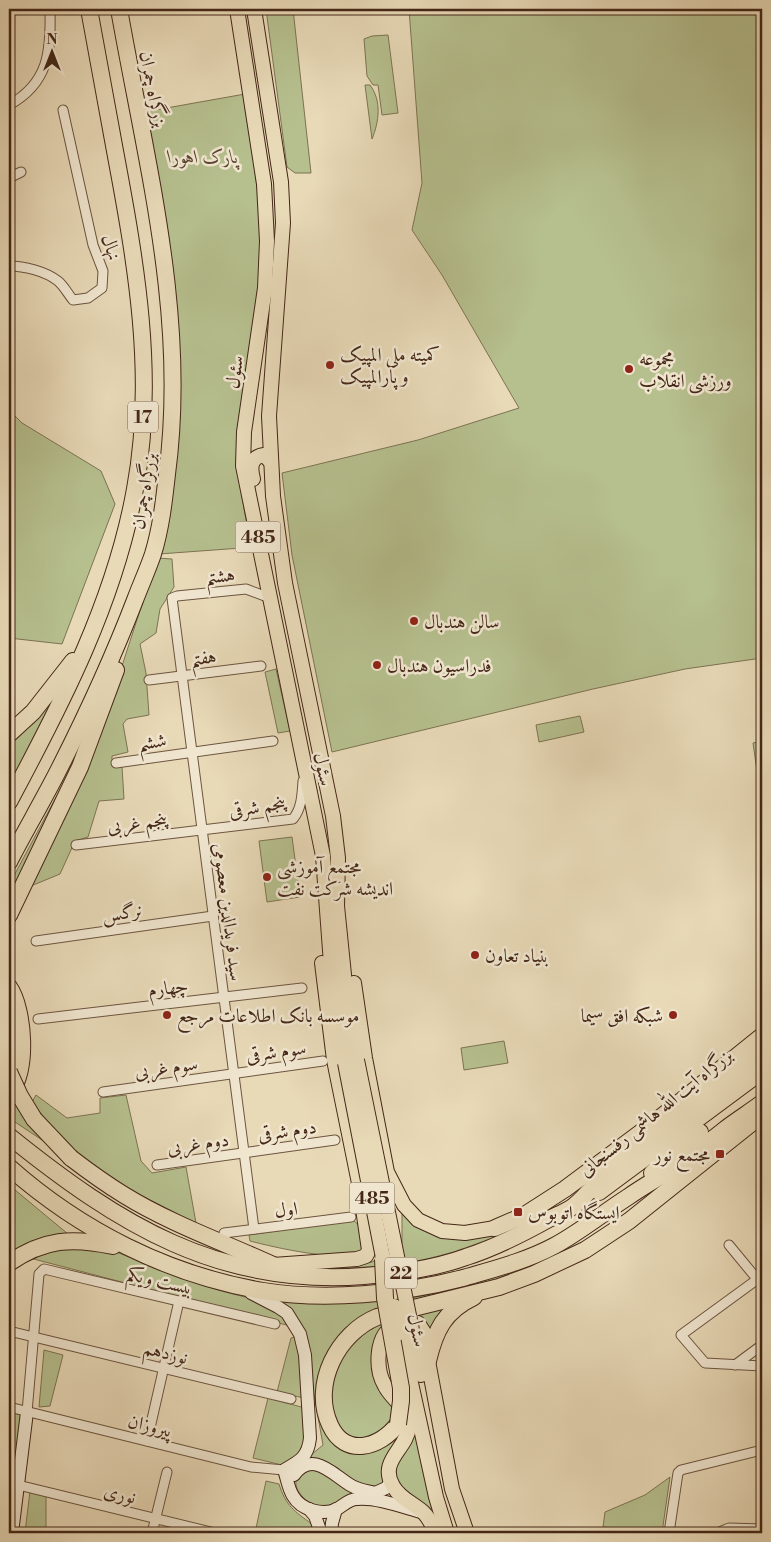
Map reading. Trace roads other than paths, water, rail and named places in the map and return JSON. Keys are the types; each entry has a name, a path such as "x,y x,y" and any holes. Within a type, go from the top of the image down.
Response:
{"highway":[{"name":"بزرگراه چمران","path":"9,802 90,640 118,558 133,497 143,433 142,329 131,239 89,9"},
{"name":"بزرگراه چمران","path":"9,862 59,768 119,640 153,553 160,521 172,435 174,393 172,337 164,256 119,9"},
{"path":"9,734 44,699 90,640"},
{"path":"9,915 80,767 116,670 119,640"},
{"path":"9,987 17,1002 22,1042 19,1075 9,1093"},
{"path":"495,1228 523,1216 565,1189 655,1122 762,1036"},
{"name":"بزرگراه آیت الله هاشمی رفسنجانی","path":"575,1205 601,1179 762,1052"},
{"name":"بزرگراه آیت الله هاشمی رفسنجانی","path":"9,1136 45,1166 94,1201 135,1225 197,1254 266,1273 299,1277 333,1278 406,1272 456,1261 506,1241 606,1188 762,1071"},
{"path":"9,1072 20,1096 34,1119 71,1158 126,1196 202,1234 273,1265"},
{"name":"22","path":"629,1196 669,1157 762,1084"},
{"name":"22","path":"9,1167 65,1211 134,1251 188,1271 265,1291 340,1295 406,1290 452,1281 484,1272 554,1246 683,1162 727,1127 762,1103"},
{"path":"383,1260 385,1298 401,1388 402,1402 398,1424 391,1433 381,1441 369,1446 360,1446 349,1444 335,1433 327,1417 325,1403 325,1387 332,1361 342,1343 357,1328 377,1316 499,1286 534,1274 585,1250 629,1221 762,1116"},
{"path":"554,1246 604,1229 684,1177"},
{"path":"9,1262 24,1252 49,1243 76,1240 95,1242 134,1251"},
{"path":"214,1259 273,1265 333,1278"},
{"path":"428,1361 434,1335 440,1324 449,1314 466,1301 499,1286"}],"main road":[{"name":"سئول","path":"237,9 264,184 267,241 265,288 244,432 243,466 323,856 331,964 406,1332 436,1497 446,1533"},
{"name":"سئول","path":"254,9 281,182 283,223 268,416 273,496 284,573 333,816 338,858 337,906 351,1061 383,1260 406,1332 445,1495 459,1533"},
{"path":"254,519 256,496 251,464 255,458 261,455 268,457 271,462"},
{"path":"273,1265 362,1258 366,1256 369,1250 360,1188 334,1060 324,985 317,900 323,856"},
{"path":"338,858 365,1058 399,1236 397,1242 392,1246 382,1248 377,1244 360,1188"},
{"path":"387,1172 404,1205 411,1214 430,1227 454,1234 495,1228"},
{"path":"236,1285 283,1310 295,1323 300,1334 304,1355 310,1438 308,1451 304,1456 284,1470 294,1497 315,1516 321,1533"},
{"path":"436,1533 424,1512 398,1494 391,1482 389,1465 406,1436 409,1421 403,1408 384,1384 379,1370 379,1348 386,1332 392,1327 411,1321 418,1323 425,1334 428,1361 452,1489 467,1533"},
{"path":"12,1533 27,1412"},
{"path":"288,1483 298,1470 313,1465 327,1468 352,1486 368,1492 375,1493 381,1491 391,1482"},
{"path":"309,1509 320,1511 336,1509 348,1501 357,1498 424,1512"},
{"path":"331,1533 336,1509"}],"street":[{"path":"9,105 19,100 36,84 48,59 51,31 50,9"},
{"name":"نهال","path":"9,266 17,266 44,273 58,282 73,300 88,298 102,288 103,271 93,246 63,110"},
{"path":"9,178 21,172"},
{"name":"هشتم","path":"172,598 246,589 270,598"},
{"name":"سید فریدالدین معصومی","path":"172,598 254,1229"},
{"name":"هفتم","path":"149,680 261,666"},
{"name":"ششم","path":"116,763 273,741"},
{"name":"پنجم شرقی","path":"202,830 293,819 298,814 301,804 304,766"},
{"name":"پنجم غربی","path":"76,845 202,830"},
{"name":"نرگس","path":"36,941 213,916"},
{"name":"چهارم","path":"38,1019 302,988"},
{"name":"سوم شرقی","path":"234,1074 323,1061"},
{"name":"سوم غربی","path":"103,1092 234,1074"},
{"name":"دوم شرقی","path":"244,1153 335,1140"},
{"name":"دوم غربی","path":"157,1165 244,1153"},
{"name":"اول","path":"224,1233 351,1217"},
{"path":"729,1245 761,1280 681,1335 704,1363 762,1366"},
{"name":"بیست ویکم","path":"34,1337 39,1274 44,1269 275,1324"},
{"path":"147,1441 179,1300"},
{"name":"نوزدهم","path":"9,1332 291,1399"},
{"path":"27,1412 34,1337"},
{"path":"735,1365 762,1345"},
{"name":"پیروزان","path":"9,1407 250,1466 284,1470"},
{"path":"669,1533 678,1473 681,1470 762,1450"},
{"path":"152,1533 167,1472"},
{"name":"نوری","path":"18,1485 215,1533"},
{"path":"717,1533 728,1528 762,1529"}],"place":[{"name":"کمیته ملی المپیک و پارالمپیک","path":"330,365"},
{"name":"مجموعه ورزشی انقلاب","path":"629,369"},
{"name":"سالن هندبال","path":"414,621"},
{"name":"فدراسیون هندبال","path":"377,665"},
{"name":"مجتمع آموزشی اندیشه شرکت نفت","path":"267,877"},
{"name":"بنیاد تعاون","path":"475,955"},
{"name":"موسسه بانک اطلاعات مرجع","path":"167,1015"},
{"name":"شبکه افق سیما","path":"673,1015"},
{"name":"مجتمع نور","path":"720,1154"},
{"name":"ایستگاه اتوبوس","path":"518,1212"}],"park label":[{"name":"پارک اهورا","path":"203,156"}]}
